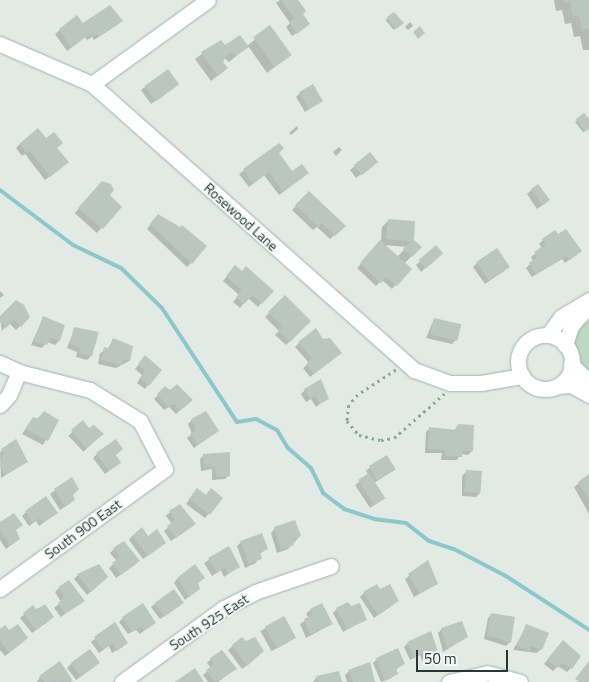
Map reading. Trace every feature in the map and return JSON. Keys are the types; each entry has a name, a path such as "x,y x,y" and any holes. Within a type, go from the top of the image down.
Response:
{"street":[{"path":"92,84 208,0"},
{"name":"Rosewood Lane","path":"0,44 92,84 414,370 456,383 481,383 520,370"},
{"path":"589,300 561,317 548,335 529,340 522,347 520,370 539,388 571,385 589,395"},
{"path":"589,305 571,326 565,345 571,364 589,382"},
{"path":"548,335 565,345"},
{"path":"0,363 19,372 9,395 0,405"},
{"path":"557,386 566,378 571,364"},
{"name":"South 900 East","path":"0,589 165,469 140,422 90,390 19,372"},
{"name":"South 925 East","path":"122,682 224,608 255,592 331,566"},
{"path":"449,682 487,674 518,681"}],"path":[{"path":"406,363 358,395 349,404 347,421 359,435 381,440 394,438 456,383"}],"green space":[{"path":"589,320 589,379 574,364 571,351 577,329"}],"building":[{"path":"281,0 298,0 306,11 303,14 310,24 297,34 289,22 294,18"},
{"path":"564,0 589,0 589,28 582,30 579,15 573,17 570,2 564,3"},
{"path":"110,5 123,21 99,37 97,34 92,37 90,34 71,48 59,29 77,15 83,23"},
{"path":"394,12 404,23 396,29 387,17"},
{"path":"270,25 292,55 275,67 253,37"},
{"path":"420,26 425,33 418,39 413,32"},
{"path":"240,35 249,47 236,56 232,52 226,56 223,62 228,68 218,76 201,52 221,40 225,45"},
{"path":"168,69 179,84 156,101 145,86"},
{"path":"313,84 323,101 309,109 299,92"},
{"path":"584,113 589,119 589,129 585,132 576,119"},
{"path":"38,128 46,138 54,132 63,143 57,148 69,162 50,177 30,151 27,153 19,144"},
{"path":"279,143 284,148 279,153 292,171 302,164 309,173 283,192 269,172 253,184 243,169"},
{"path":"370,152 378,162 362,175 354,165"},
{"path":"102,181 111,184 114,190 110,195 122,207 103,229 78,208"},
{"path":"538,184 550,200 543,205 531,189"},
{"path":"309,191 346,226 335,236 321,223 318,227 295,205"},
{"path":"158,214 180,227 182,225 207,246 192,264 150,224"},
{"path":"388,219 415,221 414,240 422,247 412,257 403,249 411,241 386,239"},
{"path":"566,229 582,251 570,260 567,256 536,274 529,263 537,257 534,252 546,244 542,239 555,230 558,234"},
{"path":"380,240 412,269 397,286 386,277 381,283 360,263"},
{"path":"436,245 443,253 426,268 419,260"},
{"path":"497,248 510,267 489,281 476,262"},
{"path":"235,265 242,271 246,266 274,291 262,304 253,295 244,304 236,297 242,290 226,276"},
{"path":"285,295 311,321 290,342 278,330 282,326 268,312"},
{"path":"16,300 24,305 30,317 21,327 14,320 6,328 0,322 0,316"},
{"path":"43,316 65,325 60,341 50,338 47,345 34,341"},
{"path":"434,318 461,324 457,341 430,335"},
{"path":"74,327 99,332 92,356 79,353 80,348 70,344"},
{"path":"316,328 323,339 330,338 342,353 314,374 306,364 312,358 298,342"},
{"path":"113,338 133,346 130,361 123,359 121,365 101,360 104,347 110,349"},
{"path":"145,355 162,370 149,386 140,378 145,371 138,364"},
{"path":"321,379 329,399 320,404 315,396 310,399 304,389"},
{"path":"177,384 193,400 180,411 174,404 168,407 157,394 165,386 170,390"},
{"path":"44,411 59,420 48,441 25,429 33,417 37,419"},
{"path":"206,411 219,431 198,445 190,434 196,430 191,419"},
{"path":"83,420 89,428 94,425 104,434 86,448 71,430"},
{"path":"458,424 474,425 473,451 462,451 462,457 445,456 445,450 428,449 429,427 457,430"},
{"path":"16,439 28,462 5,475 0,466 4,453 1,449"},
{"path":"116,439 123,449 116,455 121,463 109,471 96,453"},
{"path":"230,452 230,476 216,477 215,466 204,468 203,454"},
{"path":"387,455 396,470 378,480 369,466"},
{"path":"466,470 482,471 480,493 464,492"},
{"path":"369,473 385,498 374,505 358,480"},
{"path":"589,474 589,499 578,482"},
{"path":"72,477 79,489 73,495 75,500 65,507 54,489"},
{"path":"197,488 206,495 211,488 223,498 210,515 189,499"},
{"path":"46,496 58,513 43,523 40,518 33,523 25,511"},
{"path":"180,504 196,524 176,538 167,526 175,520 169,511"},
{"path":"14,513 23,525 16,530 20,539 10,546 0,530 0,522"},
{"path":"295,520 301,536 294,539 294,545 281,550 274,527"},
{"path":"142,527 148,536 157,529 166,543 148,556 132,536"},
{"path":"262,533 268,549 260,552 262,559 249,564 240,541"},
{"path":"124,541 140,561 121,575 112,563 120,557 113,548"},
{"path":"229,546 240,567 228,574 225,567 217,573 208,558"},
{"path":"428,560 438,584 419,593 408,574"},
{"path":"99,564 108,577 91,592 77,574"},
{"path":"195,564 205,578 198,583 200,589 189,597 177,578"},
{"path":"69,580 85,601 65,614 58,603 64,597 58,587"},
{"path":"377,584 380,589 390,584 399,601 378,615 363,592"},
{"path":"174,589 184,603 165,617 155,603"},
{"path":"348,602 351,606 360,603 367,620 347,629 336,608"},
{"path":"143,603 156,623 144,631 141,627 132,631 122,617"},
{"path":"322,603 333,624 310,634 304,619 313,615 310,609"},
{"path":"45,604 54,617 36,630 23,613 33,605 37,610"},
{"path":"491,613 515,617 511,643 487,635"},
{"path":"284,616 296,638 277,649 265,627"},
{"path":"462,621 468,637 447,649 441,628"},
{"path":"115,622 128,643 117,651 113,643 103,650 94,637"},
{"path":"18,624 28,638 9,653 0,640 0,629 5,625 9,630"},
{"path":"526,624 549,633 542,650 531,646 529,651 517,646"},
{"path":"431,631 438,652 426,658 424,652 414,657 407,642"},
{"path":"242,637 246,641 255,637 264,651 247,666 232,645"},
{"path":"563,640 581,656 572,669 562,663 558,668 547,660"},
{"path":"398,648 405,664 396,668 398,674 385,681 376,658"},
{"path":"90,649 100,663 81,677 71,663"},
{"path":"222,650 237,669 215,682 206,670 214,664 210,658"},
{"path":"60,661 73,681 44,682 39,676"},
{"path":"589,661 589,682 579,682 575,679"},
{"path":"370,662 375,682 353,682 348,670"},
{"path":"195,668 204,682 175,682"},
{"path":"339,671 342,682 318,682 316,676"}],"waterway":[{"path":"0,190 73,245 121,268 162,308 237,422 256,419 277,430 288,448 311,468 323,493 344,509 374,519 406,523 429,541 454,549 506,576 589,630"}]}
